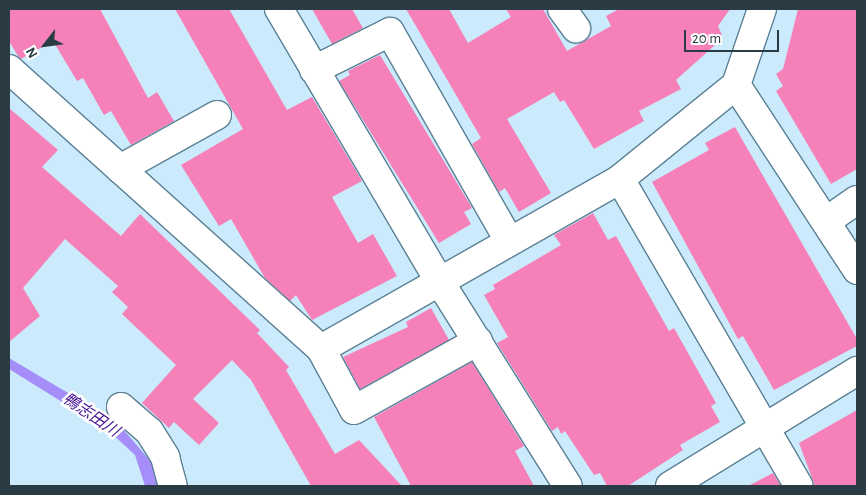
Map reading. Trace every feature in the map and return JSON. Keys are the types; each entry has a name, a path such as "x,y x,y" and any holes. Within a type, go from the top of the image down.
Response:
{"street":[{"path":"279,9 438,279 568,486"},
{"path":"321,349 438,279 620,179 736,85 762,9"},
{"path":"314,70 390,32 509,241"},
{"path":"9,69 321,349 354,410 478,341"},
{"path":"736,85 828,220 857,270"},
{"path":"120,169 217,115"},
{"path":"620,179 767,426 799,486"},
{"path":"828,220 857,200"},
{"path":"670,486 857,371"},
{"path":"122,407 157,444 173,486"}],"water":[{"name":"鴨志田川","path":"9,358 117,422 152,463 158,486 145,486 135,455 109,431 9,369"}],"building":[{"path":"9,9 100,9 148,98 157,92 174,121 131,145 111,111 104,115 83,78 77,81 53,41 21,59 18,56 9,41"},
{"path":"175,9 229,9 287,110 312,97 362,181 332,197 358,243 373,234 397,276 312,320 296,295 290,301 265,278 231,219 219,226 181,165 243,129"},
{"path":"312,9 352,9 363,28 332,44"},
{"path":"406,9 449,9 468,43 511,17 506,9 543,9 567,51 611,26 606,16 619,9 730,9 718,26 722,35 714,46 676,80 681,89 639,111 644,121 594,149 564,100 560,102 554,92 507,119 551,193 519,212 505,188 499,192 472,144 481,138"},
{"path":"798,9 857,9 857,169 831,184 776,91 783,86 776,74 783,69"},
{"path":"380,55 472,208 464,212 471,224 439,243 339,81 350,75 348,71"},
{"path":"9,108 58,150 42,167 121,236 140,214 260,330 257,333 289,367 286,370 335,454 359,440 402,486 311,486 251,380 232,360 193,399 219,423 199,445 174,422 169,428 142,403 176,365 122,314 128,307 112,292 118,286 65,239 23,288 40,316 9,342"},
{"path":"735,127 857,339 857,346 774,390 743,336 738,339 652,182 709,150 705,143"},
{"path":"593,213 608,240 616,236 669,331 674,328 716,403 711,406 720,422 680,445 683,450 628,486 607,486 600,473 594,475 565,431 561,434 558,427 552,431 497,343 508,337 484,295 495,289 493,285 561,245 554,235"},
{"path":"431,308 449,340 360,389 343,357 408,327 406,322"},
{"path":"472,362 524,446 515,451 534,486 411,486 374,417"},
{"path":"857,410 857,486 815,486 799,443"},
{"path":"773,473 781,486 748,486"}]}
